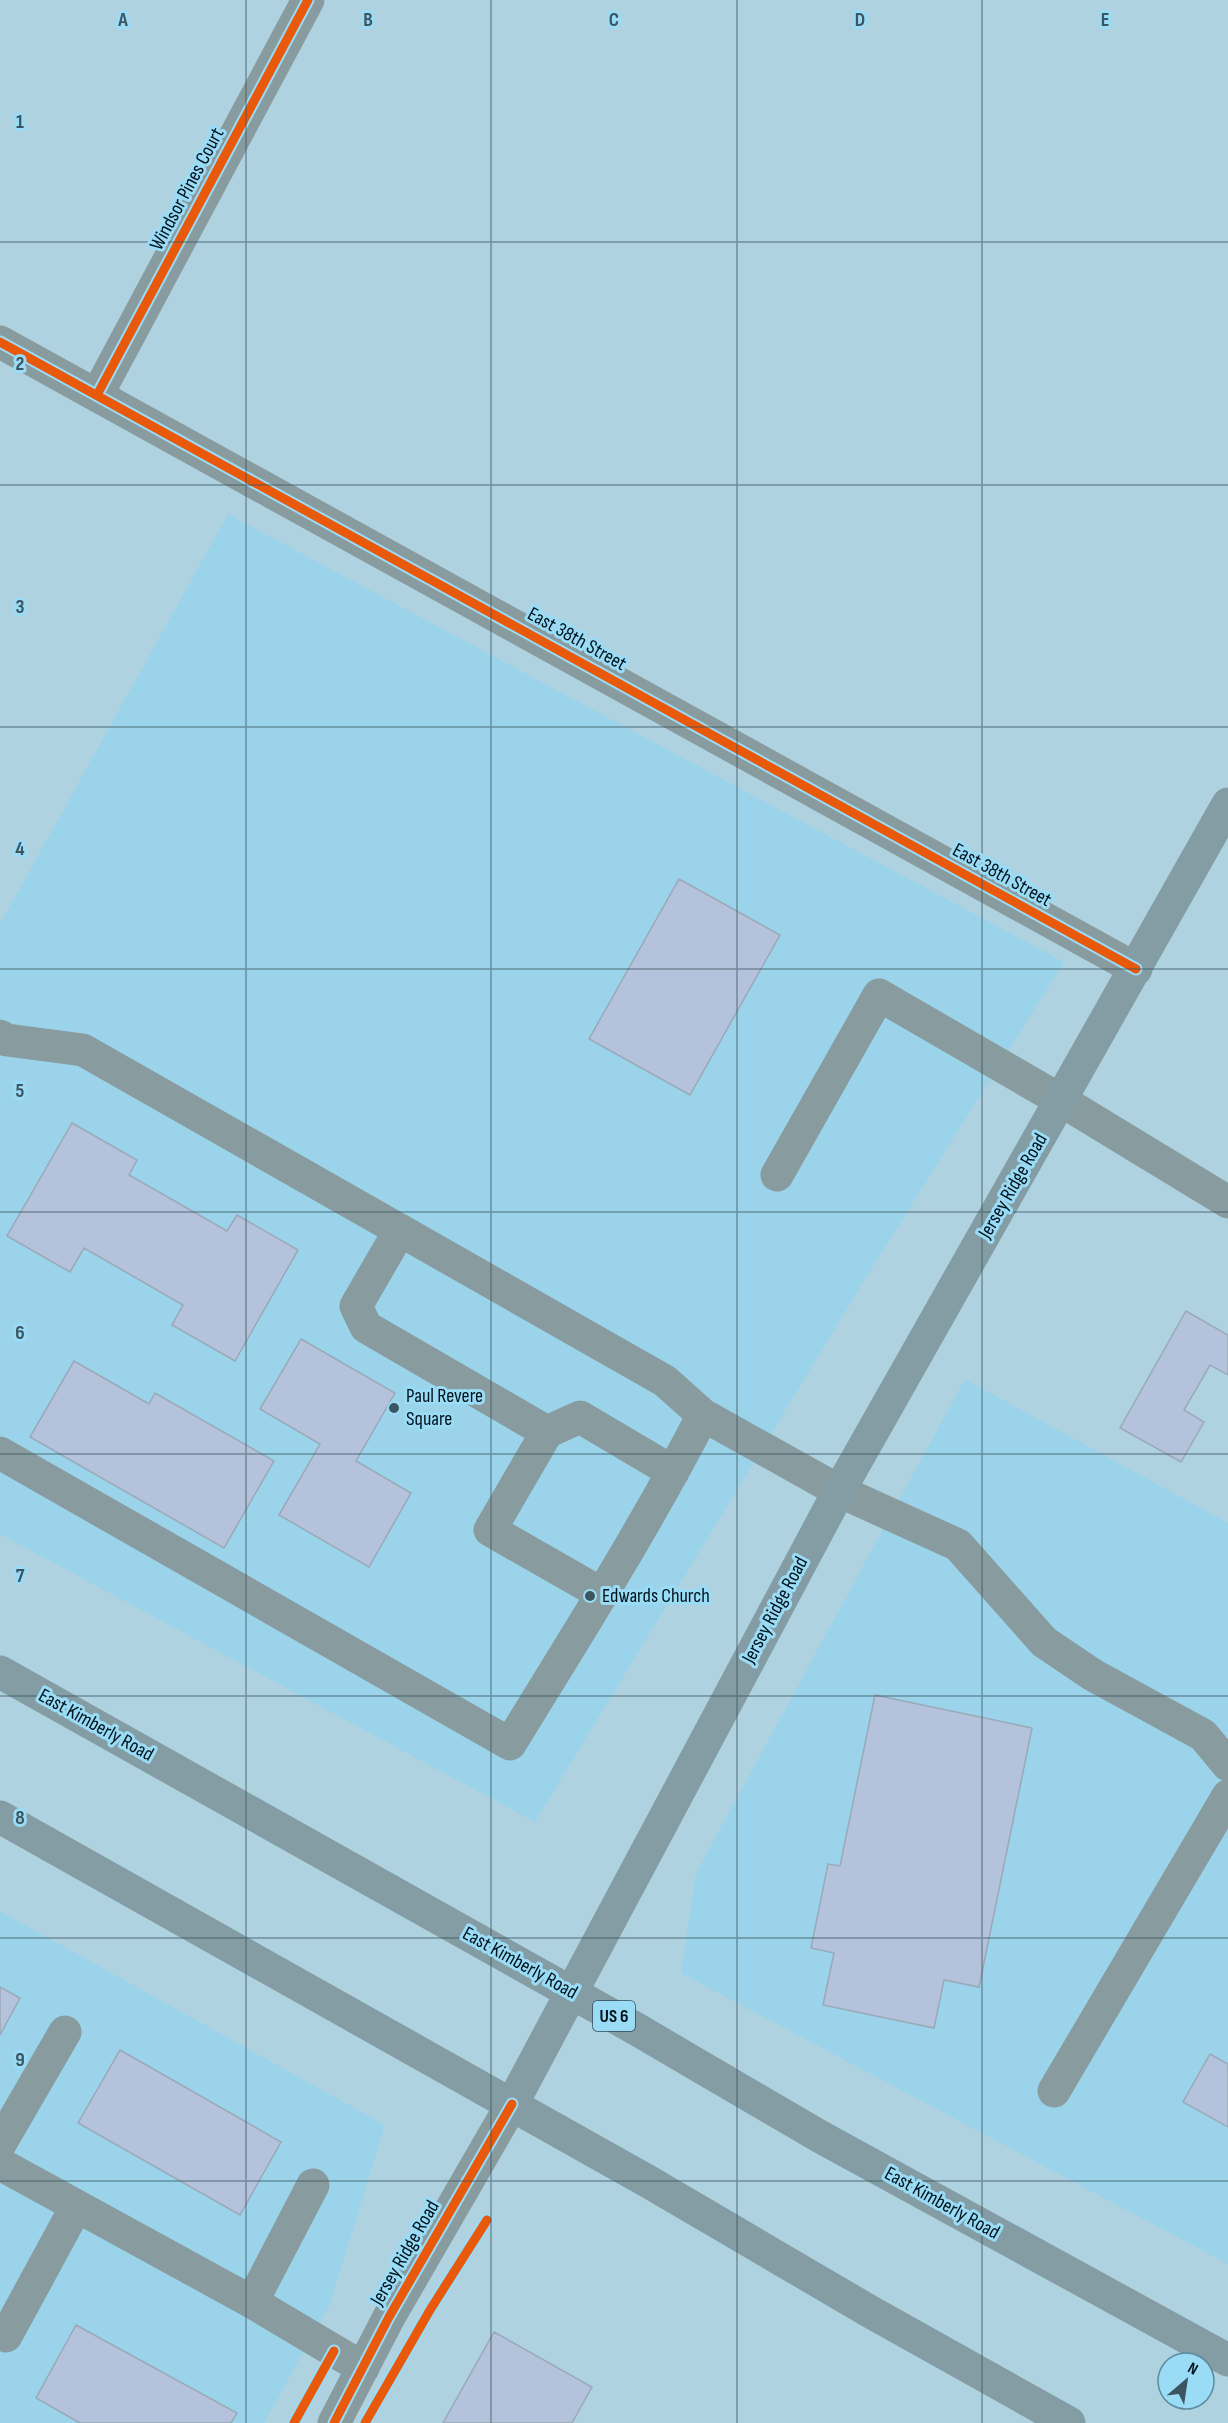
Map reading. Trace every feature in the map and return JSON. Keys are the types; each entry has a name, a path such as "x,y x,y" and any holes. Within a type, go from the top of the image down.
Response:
{"main road":[{"name":"Jersey Ridge Road","path":"512,2104 839,1491 1062,1101 1228,804"},
{"name":"East Kimberly Road","path":"0,1672 571,1992 819,2136 1228,2360"},
{"path":"0,1817 512,2104 868,2311 1069,2423"}],"street":[{"name":"Windsor Pines Court","path":"97,395 308,0"},
{"name":"East 38th Street","path":"0,342 1136,969"},
{"path":"777,1175 879,994 1228,1202"},
{"path":"0,1036 7,1040 83,1050 665,1381 703,1415 839,1491 958,1545 1044,1642 1093,1675 1203,1735 1228,1765"},
{"path":"400,1230 356,1306 366,1327 547,1432"},
{"path":"0,1453 510,1744 674,1472 703,1415"},
{"path":"602,1594 490,1530 547,1432 580,1417 674,1472"},
{"path":"1054,2091 1228,1796"},
{"path":"2,2135 65,2032"},
{"name":"Jersey Ridge Road","path":"334,2423 389,2317 512,2104"},
{"path":"0,2164 252,2302 363,2368"},
{"path":"252,2302 313,2185"},
{"path":"6,2336 76,2207"}],"shaded area":[{"path":"228,514 1064,962 864,1281 535,1822 0,1534 0,924"},
{"path":"965,1379 1228,1523 1228,2264 681,1973 696,1873"},
{"path":"0,1911 385,2125 330,2304 264,2423 0,2423"}],"building":[{"path":"679,879 780,935 690,1095 589,1039"},
{"path":"72,1123 137,1160 129,1175 227,1231 237,1215 298,1250 235,1361 172,1325 183,1305 84,1248 70,1272 7,1236"},
{"path":"1186,1311 1228,1335 1228,1375 1210,1365 1184,1410 1204,1422 1181,1462 1120,1428"},
{"path":"301,1339 395,1393 356,1461 411,1493 369,1567 279,1515 320,1444 260,1409"},
{"path":"74,1361 149,1404 155,1393 274,1461 224,1548 30,1437"},
{"path":"875,1695 1032,1728 979,1987 944,1980 934,2028 823,2005 834,1953 811,1948 828,1864 840,1866"},
{"path":"0,1987 20,1998 0,2035"},
{"path":"120,2050 281,2142 240,2215 78,2123"},
{"path":"1210,2054 1228,2064 1228,2127 1183,2102"},
{"path":"76,2325 237,2413 231,2423 80,2423 36,2398"},
{"path":"494,2332 592,2387 572,2423 443,2423"}],"cycle path":[{"path":"97,395 308,0"},
{"path":"0,342 1136,969"},
{"path":"334,2423 389,2317 512,2104"},
{"path":"365,2423 430,2310 487,2220"},
{"path":"294,2423 334,2351"}],"place":[{"name":"Paul Revere Square","path":"394,1408"},
{"name":"Edwards Church","path":"590,1596"}]}
